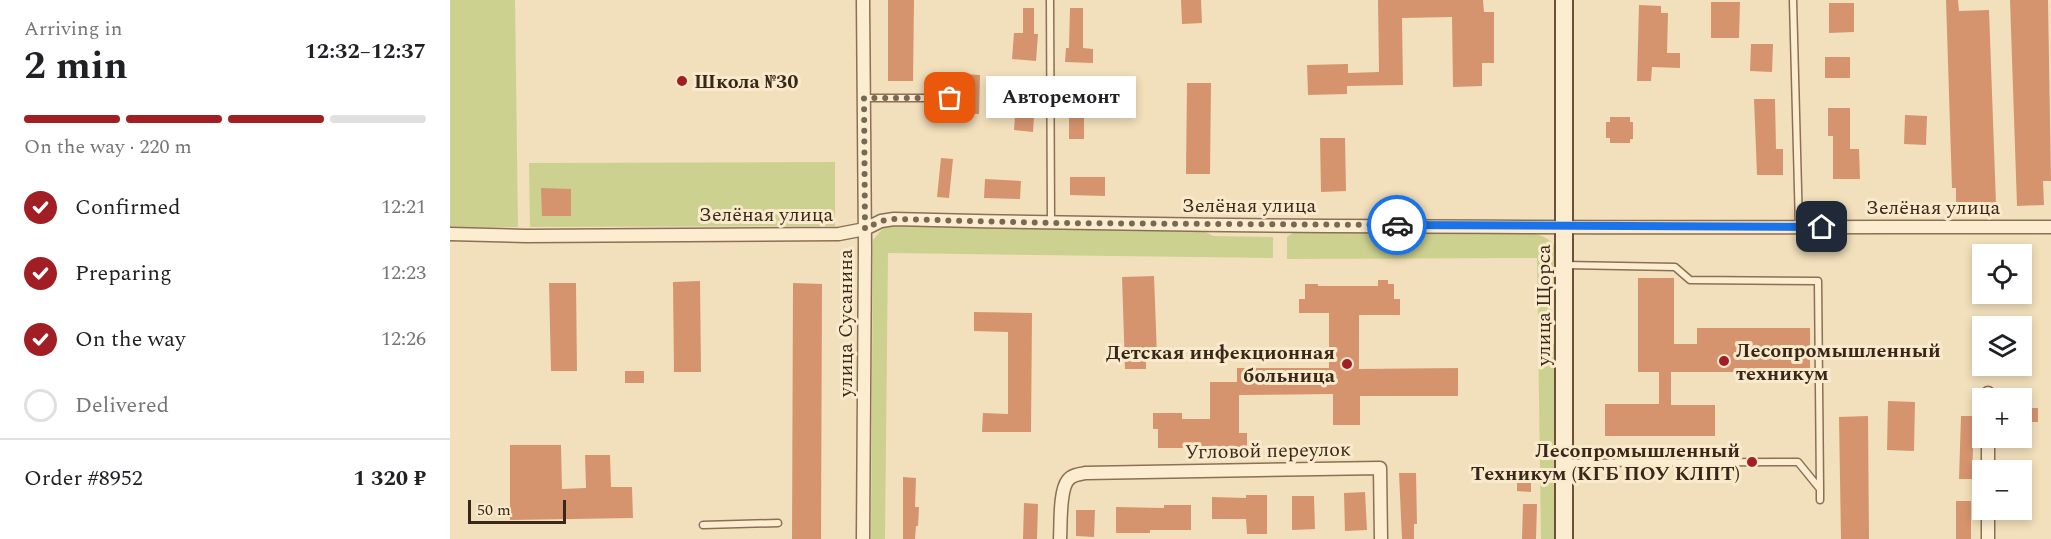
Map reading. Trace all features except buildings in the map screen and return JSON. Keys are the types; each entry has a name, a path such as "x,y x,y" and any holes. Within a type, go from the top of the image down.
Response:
{"street":[{"name":"улица Сусанина","path":"863,539 864,0"},
{"name":"улица Щорса","path":"1564,0 1564,539"},
{"name":"Зелёная улица","path":"450,234 526,236 839,234 865,229 881,221 894,219 1052,223 1564,227 2051,226"},
{"name":"Угловой переулок","path":"1060,539 1064,488 1068,478 1086,473 1380,468 1381,539"},
{"path":"1988,520 1988,539"}],"lane":[{"path":"1050,0 1052,223"},
{"path":"1793,0 1799,227"},
{"path":"864,98 950,98"},
{"path":"1564,266 1675,267 1690,280 1818,281 1820,500"},
{"path":"1564,463 1798,462 1820,489"},
{"path":"703,525 778,523"}],"green space":[{"path":"450,0 515,0 518,227 450,228"},
{"path":"835,162 835,226 530,227 529,163"},
{"path":"894,225 1202,230 1213,236 1273,237 1273,258 888,253 885,539 871,539 873,240 884,227"},
{"path":"1296,231 1532,233 1542,236 1554,245 1558,258 1558,284 1551,291 1551,341 1559,351 1558,539 1541,539 1537,258 1287,259 1287,237"}],"way so far":[{"path":"950,98 864,98 865,229 881,221 894,219 1052,223 1397,225"}],"place":[{"name":"Школа №30","path":"682,81"},
{"name":"Авторемонт","path":"950,98"},
{"name":"Лесопромышленный техникум","path":"1724,361"},
{"name":"Детская инфекционная больница","path":"1347,364"},
{"name":"Лесопромышленный Техникум (КГБ ПОУ КЛПТ)","path":"1752,462"}],"route":[{"path":"1397,225 1822,227"}]}
